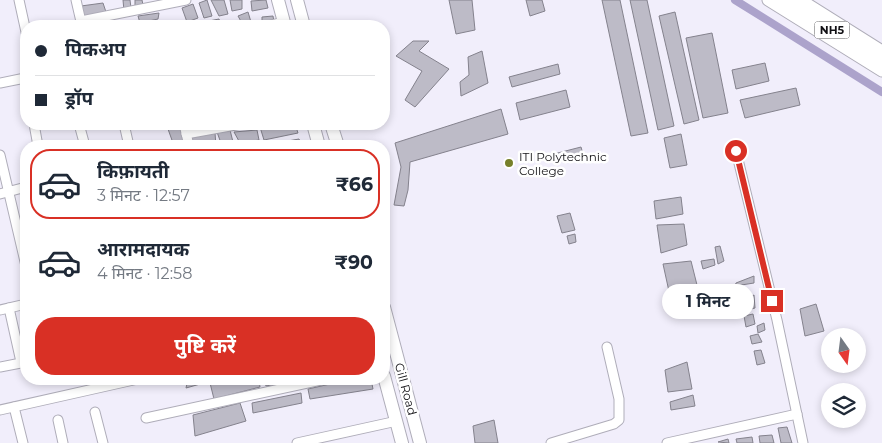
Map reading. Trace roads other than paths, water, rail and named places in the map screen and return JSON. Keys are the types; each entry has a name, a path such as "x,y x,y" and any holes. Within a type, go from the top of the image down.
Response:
{"highway":[{"name":"NH5","path":"783,0 882,60"}],"main road":[{"path":"278,0 284,20"},
{"path":"297,0 302,20"},
{"name":"Gill Road","path":"390,330 420,443"},
{"name":"Gill Road","path":"387,385 402,443"}],"street":[{"path":"19,0 23,20"},
{"path":"76,0 81,20"},
{"path":"99,20 186,0"},
{"path":"768,0 882,71"},
{"path":"801,0 882,51"},
{"path":"0,83 20,81"},
{"path":"185,130 188,140"},
{"path":"186,134 208,130"},
{"path":"736,151 777,320 803,443"},
{"path":"0,155 4,193 20,246"},
{"path":"4,193 20,189"},
{"path":"20,305 4,309 20,351"},
{"path":"551,443 614,424 619,420 619,399 607,347"},
{"path":"0,367 20,363"},
{"path":"0,410 111,385"},
{"path":"146,418 298,385"},
{"path":"14,407 23,443"},
{"path":"95,412 103,443"},
{"path":"667,443 797,414"},
{"path":"58,420 63,443"},
{"path":"297,443 397,421"}],"waterway":[{"path":"735,0 882,92"}],"place":[{"name":"ITI Polytechnic College","path":"509,163"}]}
